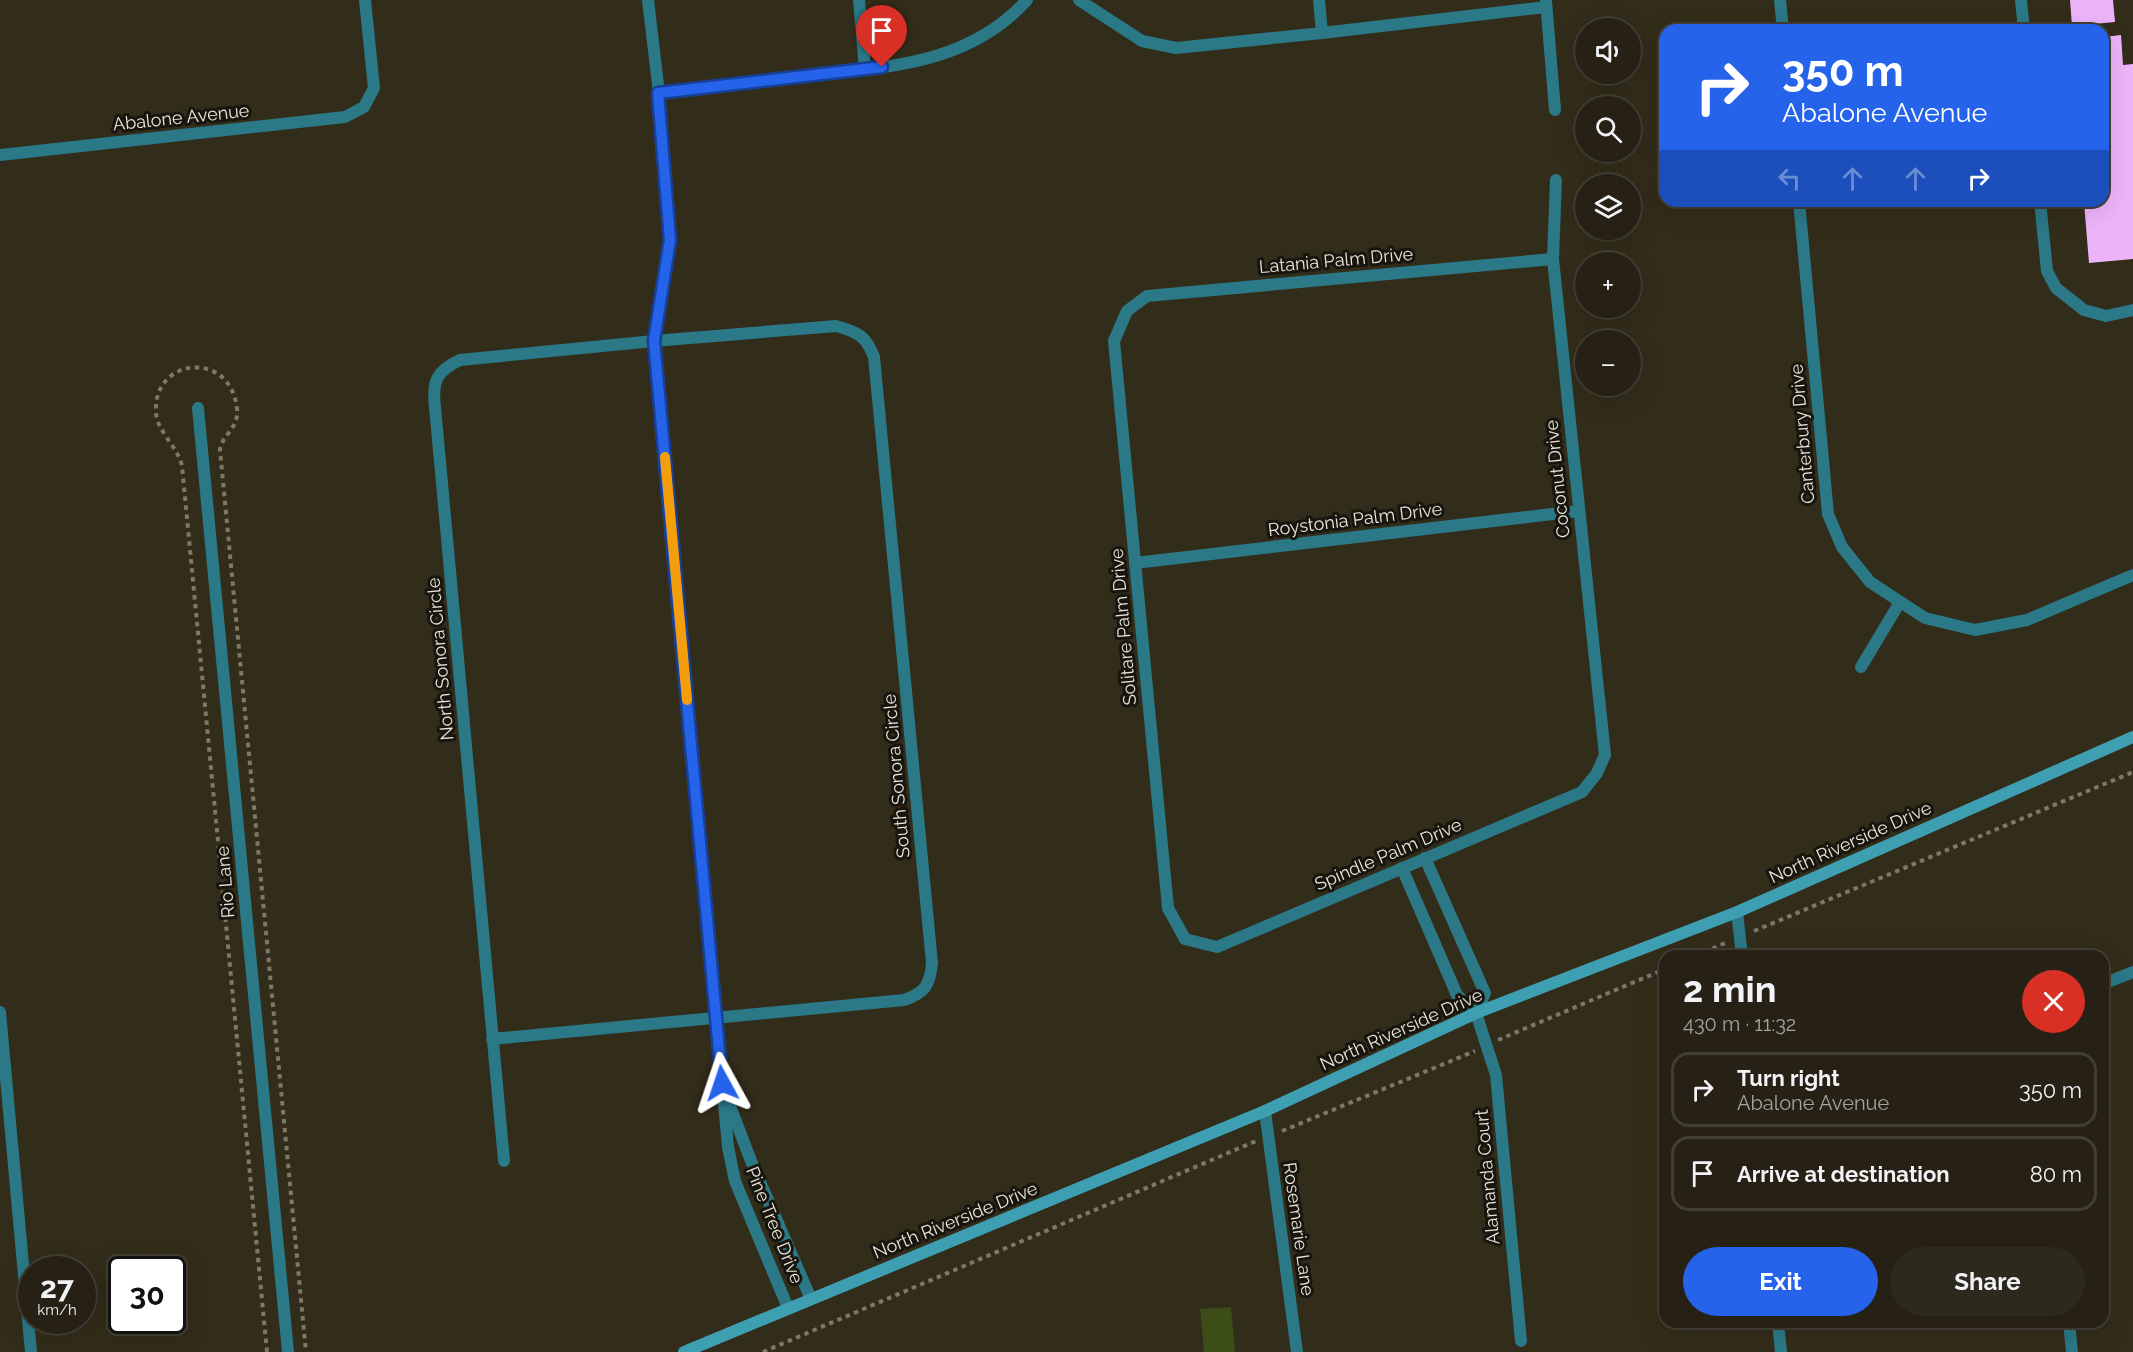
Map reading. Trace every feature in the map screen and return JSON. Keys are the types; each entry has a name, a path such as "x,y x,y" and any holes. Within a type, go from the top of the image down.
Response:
{"street":[{"name":"Abalone Avenue","path":"0,155 345,117 364,107 374,88 365,0"},
{"name":"Pine Tree Drive","path":"648,0 670,240 654,341 728,1147 735,1181 788,1308"},
{"path":"859,0 865,69"},
{"path":"658,93 916,63 971,43 996,27 1027,0"},
{"path":"1079,0 1142,41 1176,48 1322,33 1546,3 1555,110"},
{"path":"1319,0 1322,33"},
{"path":"1780,0 1782,24"},
{"path":"2021,0 2023,24"},
{"name":"Coconut Drive","path":"1556,180 1553,259 1605,755 1597,773"},
{"name":"Canterbury Drive","path":"1800,207 1828,514 1842,547 1870,582 1925,618 1975,630 2027,620 2133,575"},
{"path":"2041,207 2047,271 2056,288 2084,310 2106,316 2133,310"},
{"name":"Latania Palm Drive","path":"1127,311 1147,296 1553,259"},
{"name":"Solitare Palm Drive","path":"1127,311 1113,342 1168,908 1185,939"},
{"name":"South Sonora Circle","path":"492,1038 904,1000 918,995 926,986 931,974 931,951 874,357 869,344 855,331 836,327 654,341"},
{"name":"North Sonora Circle","path":"504,1161 433,390 437,377 448,366 460,360 654,341"},
{"name":"Rio Lane","path":"198,408 288,1352"},
{"name":"Roystonia Palm Drive","path":"1135,562 1578,511"},
{"path":"1861,667 1900,602"},
{"name":"North Riverside Drive","path":"684,1352 1265,1111 1476,1013 1737,912 2133,737"},
{"name":"Spindle Palm Drive","path":"1185,939 1216,947 1582,792 1597,773"},
{"path":"1402,868 1456,995 1476,1013 1485,993 1425,858"},
{"path":"1737,912 1741,950"},
{"path":"2109,982 2133,972"},
{"path":"0,1011 31,1352"},
{"name":"Alamanda Court","path":"1476,1013 1496,1075 1521,1341"},
{"name":"Pine Tree Drive","path":"722,1083 751,1161 811,1299"},
{"name":"Rosemarie Lane","path":"1265,1111 1297,1352"},
{"path":"1779,1328 1782,1352"},
{"path":"2070,1328 2072,1352"}],"path":[{"path":"1710,950 2133,772"},
{"path":"763,1352 1659,972"}],"green space":[{"path":"1231,1307 1235,1352 1204,1352 1200,1309"}],"building":[{"path":"2070,0 2113,0 2115,22 2072,24"},
{"path":"2121,35 2123,65 2133,64 2133,259 2089,263 2084,207 2109,207 2109,36"}],"slow traffic":[{"path":"665,457 687,700"}],"route":[{"path":"722,1083 654,341 670,240 658,93 882,67"}]}
